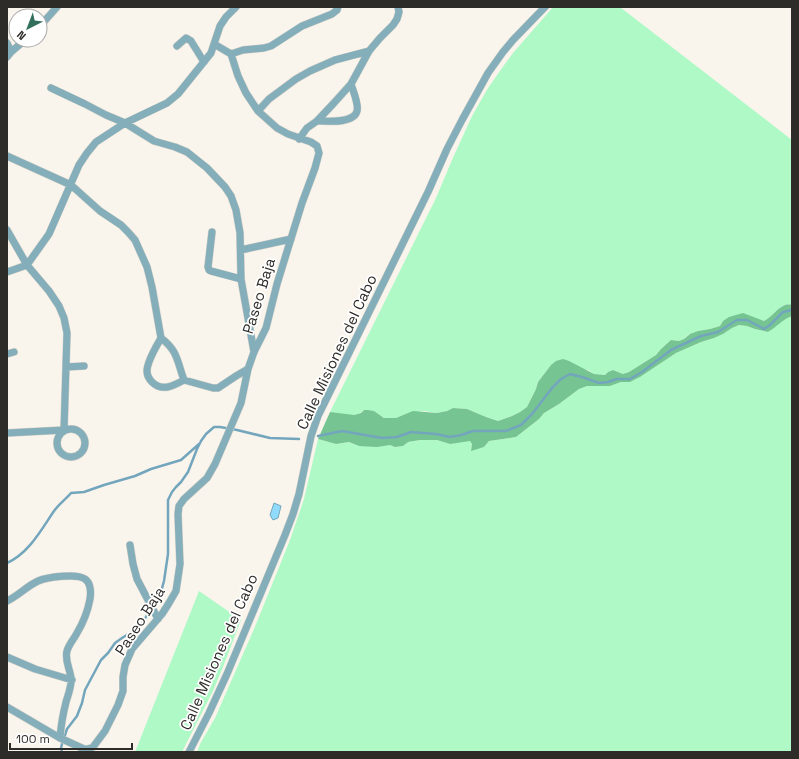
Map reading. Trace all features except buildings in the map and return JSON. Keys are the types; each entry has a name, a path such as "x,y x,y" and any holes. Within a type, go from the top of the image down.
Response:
{"street":[{"path":"48,17 57,7"},
{"path":"7,272 27,265 49,234 79,165 91,147 96,142 125,123 167,102 178,94 210,53 220,26 226,17 236,7"},
{"path":"231,54 243,50 272,46 302,26 332,14 338,7"},
{"path":"214,44 231,54 238,76 246,93 258,111 277,128 299,139 307,128 333,104 350,84 369,51 397,19 399,12 398,7"},
{"name":"Calle Misiones del Cabo","path":"189,752 227,674 285,535 299,494 311,436 318,416 462,120 488,73 503,52 544,7"},
{"path":"177,46 186,38 191,40 204,62"},
{"path":"7,43 9,54"},
{"path":"258,111 269,99 296,79 310,71 335,60 369,51"},
{"path":"317,120 330,122 342,121 356,114 357,110 355,96 350,84"},
{"path":"51,88 125,123 154,141 187,152 225,187 231,196 236,210 240,233 241,279 254,352"},
{"name":"Paseo Baja","path":"7,707 60,738 84,749 92,747 105,731 123,691 125,665 132,649 158,619 170,603 176,591 180,564 179,506 184,499 207,478 215,464 240,403 248,369 254,352 266,328 277,284 319,153 317,146 311,142 299,139"},
{"path":"7,156 71,185 100,211 121,225 135,240 147,267 161,338 149,363 147,372 150,380 155,385 161,388 168,388 184,380 218,388 248,369"},
{"path":"7,230 27,265 49,291 59,306 64,318 67,332 64,430 59,436 57,444 60,452 67,456 75,456 82,452 86,445 85,437 80,431 72,428 64,430 7,433"},
{"path":"212,232 208,270 241,279"},
{"path":"241,250 291,239"},
{"path":"161,338 175,353 184,380"},
{"path":"66,367 84,366"},
{"path":"130,544 132,564 137,579 158,619"},
{"path":"7,601 37,581 50,578 67,576 81,577 90,585 90,598 85,616 66,653 72,680 62,719 60,738"},
{"path":"7,657 35,669 72,680"}],"green space":[{"path":"553,7 620,7 792,140 792,304 782,306 764,321 756,319 723,321 720,326 698,331 679,341 671,340 656,355 629,372 623,374 613,370 605,375 594,374 588,370 551,365 538,382 527,407 512,416 498,421 467,409 453,408 437,413 423,411 396,418 384,418 374,411 364,410 360,413 352,415 343,415 330,412 436,198 472,116 488,88 513,53"},
{"path":"792,304 792,316 785,319 768,332 739,325 714,338 676,353 630,382 621,382 610,386 587,386 579,389 544,413 539,419 516,437 489,441 484,447 471,451 472,444 470,441 450,444 437,440 420,440 408,442 403,446 395,447 390,445 377,447 359,446 349,442 336,444 318,439 330,412 354,415 361,413 364,410 368,410 374,411 384,418 396,418 413,411 437,413 453,408 467,409 498,421 512,416 527,407 538,382 556,361 563,359 569,361 594,374 605,375 613,370 623,374 629,372 656,355 671,340 679,341 698,331 720,326 723,321 729,317 743,313 764,321 782,306"},
{"path":"792,316 792,752 197,752 215,718 254,629 290,540 304,499 318,439 336,444 349,442 359,446 390,445 395,447 403,446 408,442 420,440 437,440 450,444 470,440 472,444 471,450 484,447 489,441 516,437 539,419 544,413 579,389 587,386 610,386 621,382 630,382 676,353 723,334 739,325 768,332 783,320"},
{"path":"199,591 241,620 223,667 213,691 182,752 135,752"}],"water":[{"path":"274,503 281,506 278,518 273,520 270,515"}],"waterway":[{"path":"318,436 342,431 382,438 397,437 411,432 450,437 473,431 506,431 521,425 532,414 552,388 561,379 570,374 599,383 617,379 630,379 642,372 671,350 701,336 718,332 737,320 747,320 764,329 783,312 792,310"},
{"path":"62,752 61,748 67,729 77,716 85,690 101,660 115,643 142,624 147,615 154,609 159,599 164,581 168,554 168,500 172,492 188,472 197,449 206,434 214,427 220,427 270,438 299,439"},
{"path":"7,563 15,559 28,547 56,508 71,493 84,492 181,460 199,444"}]}
